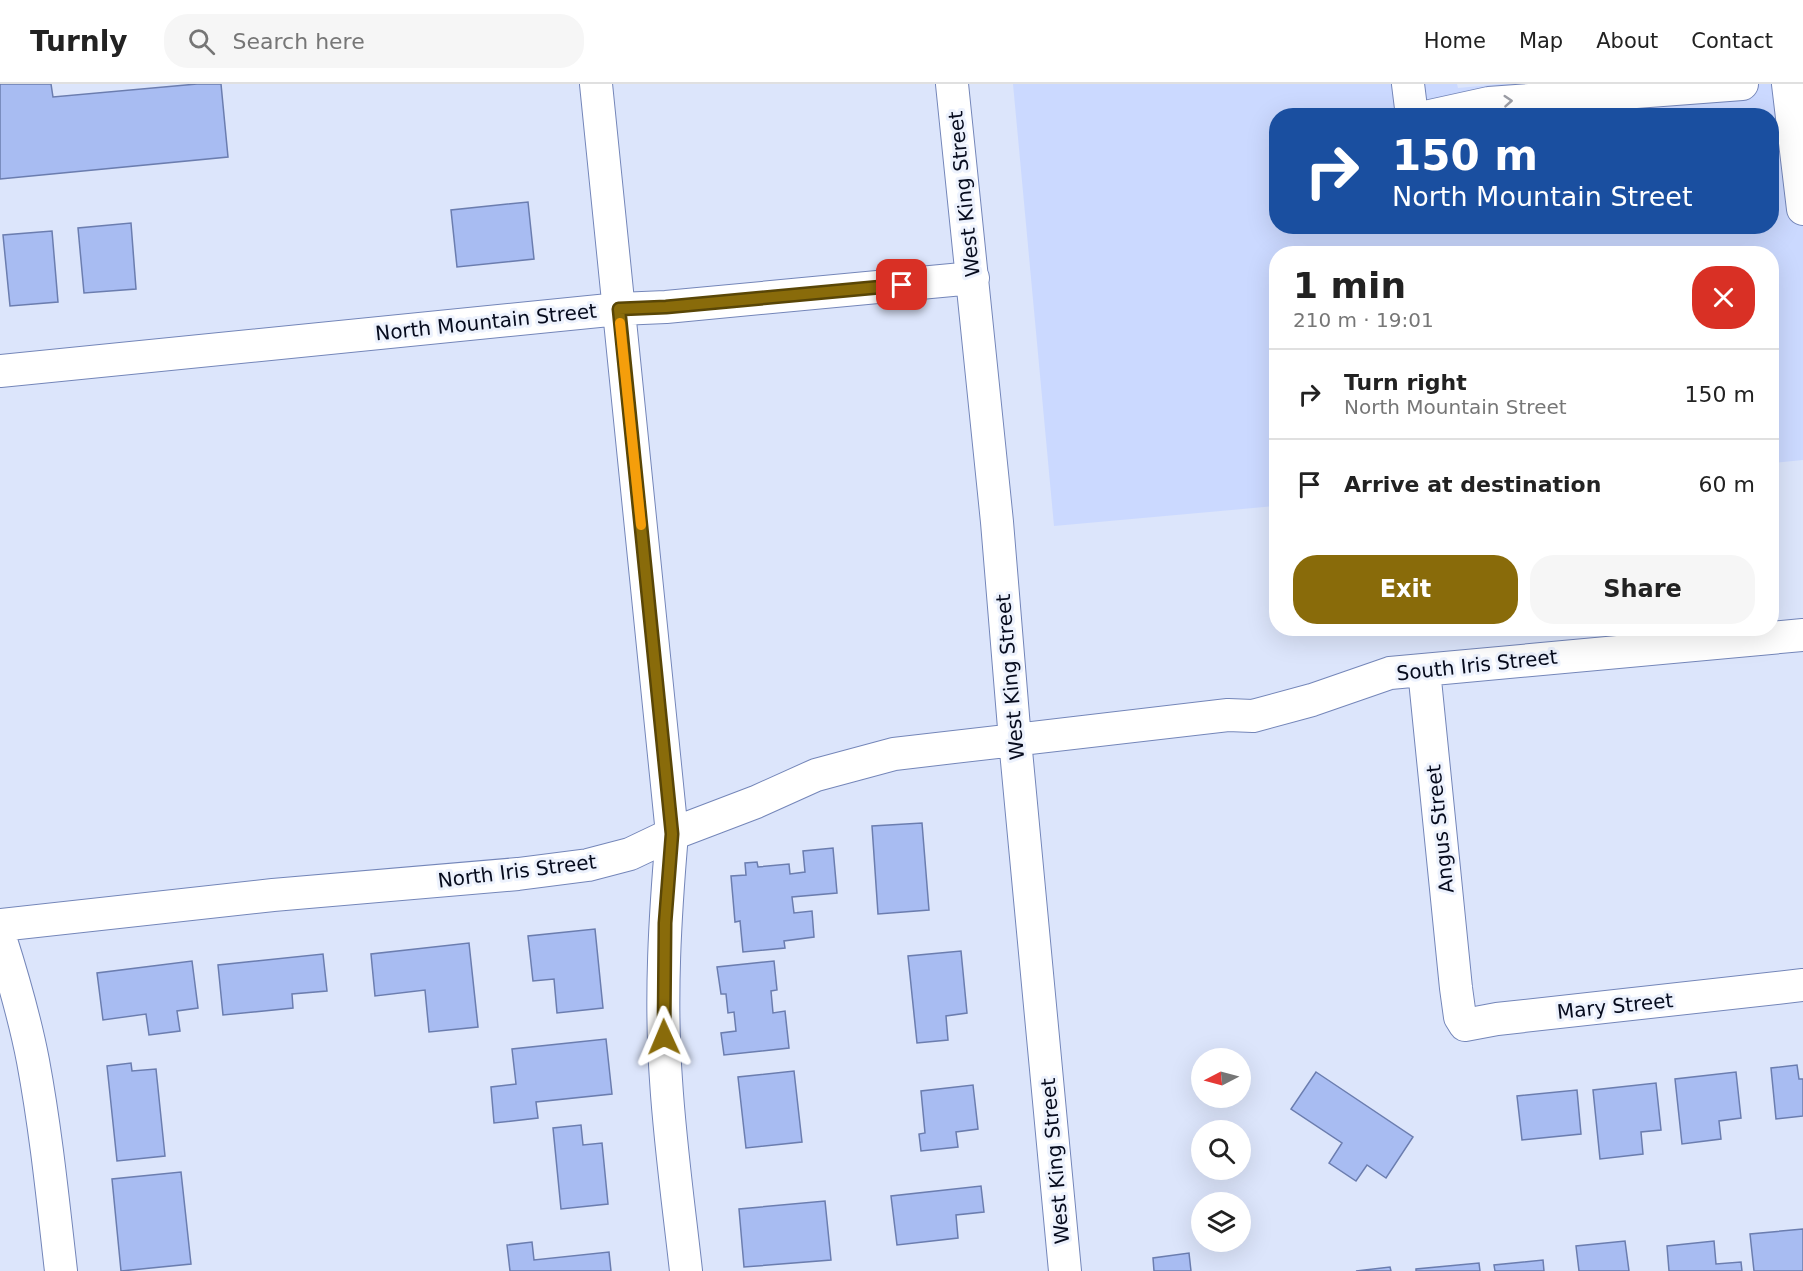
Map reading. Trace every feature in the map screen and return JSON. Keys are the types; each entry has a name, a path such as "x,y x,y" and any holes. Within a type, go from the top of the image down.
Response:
{"street":[{"path":"596,84 672,834 665,923 663,1016 666,1081 686,1271"},
{"name":"West King Street","path":"952,84 997,522 1065,1271"},
{"path":"1408,84 1411,108"},
{"path":"1466,108 1489,103 1742,84"},
{"path":"1788,84 1803,209"},
{"name":"North Mountain Street","path":"0,371 619,309 666,307 973,278"},
{"name":"South Iris Street","path":"1015,740 1228,716 1253,716 1312,700 1390,673 1803,635"},
{"name":"Angus Street","path":"1424,670 1456,988"},
{"name":"North Iris Street","path":"0,925 273,895 518,874 588,865 630,854 672,834 756,802 816,775 894,754 1015,740"},
{"path":"0,937 16,988 33,1059 47,1147 61,1271"},
{"name":"Mary Street","path":"1456,988 1460,1017 1466,1026 1497,1019 1803,985"}],"shaded area":[{"path":"1013,84 1457,84 1458,88 1501,84 1803,84 1803,460 1779,462 1779,246 1269,246 1269,507 1054,526"}],"building":[{"path":"0,84 51,84 53,97 197,84 221,84 228,157 0,179"},
{"path":"528,202 534,259 457,267 451,210"},
{"path":"131,223 136,289 84,293 78,228"},
{"path":"52,231 58,302 10,306 3,235"},
{"path":"922,823 929,910 878,914 872,826"},
{"path":"833,848 837,893 792,897 794,913 812,911 814,937 784,941 785,948 743,952 740,921 735,922 731,876 746,875 745,863 757,862 758,867 789,864 790,874 805,872 803,851"},
{"path":"595,929 603,1008 557,1013 554,979 533,981 528,936"},
{"path":"469,943 478,1027 429,1032 425,990 375,996 371,954"},
{"path":"961,951 967,1013 946,1016 948,1040 917,1043 908,956"},
{"path":"323,954 327,991 292,994 293,1008 223,1015 218,965"},
{"path":"192,961 198,1008 177,1011 180,1031 149,1035 146,1014 103,1020 97,973"},
{"path":"774,961 777,990 771,991 773,1013 785,1011 789,1048 724,1055 721,1033 736,1031 734,1012 728,1013 726,994 721,994 717,967"},
{"path":"606,1039 612,1094 536,1102 538,1118 494,1123 491,1087 516,1084 512,1049"},
{"path":"131,1063 132,1071 156,1069 165,1156 117,1161 107,1066"},
{"path":"1797,1065 1799,1079 1803,1079 1803,1116 1776,1119 1771,1068"},
{"path":"794,1071 802,1142 746,1148 738,1077"},
{"path":"1316,1072 1413,1137 1386,1178 1367,1165 1356,1181 1329,1163 1342,1143 1291,1109"},
{"path":"1736,1072 1741,1118 1719,1121 1721,1139 1682,1144 1675,1079"},
{"path":"1656,1083 1661,1130 1641,1132 1643,1154 1600,1159 1593,1090"},
{"path":"973,1085 978,1129 956,1132 958,1147 921,1151 919,1134 925,1133 921,1091"},
{"path":"1577,1090 1581,1134 1522,1140 1517,1096"},
{"path":"581,1125 583,1145 602,1143 608,1204 561,1209 553,1128"},
{"path":"181,1172 191,1264 121,1271 112,1179"},
{"path":"981,1186 984,1212 956,1215 958,1238 897,1245 891,1196"},
{"path":"825,1201 831,1260 744,1267 739,1209"},
{"path":"1803,1229 1803,1271 1754,1271 1750,1234"},
{"path":"1625,1241 1629,1271 1579,1271 1576,1246"},
{"path":"1714,1241 1716,1264 1741,1262 1742,1271 1669,1271 1667,1246"},
{"path":"532,1242 534,1260 609,1252 611,1271 510,1271 507,1245"},
{"path":"1189,1253 1191,1271 1154,1271 1153,1258"},
{"path":"1543,1260 1544,1271 1495,1271 1494,1265"},
{"path":"1479,1263 1480,1271 1416,1271 1416,1269"},
{"path":"1390,1267 1391,1271 1356,1271"}],"slow traffic":[{"path":"620,323 641,525"}],"route":[{"path":"664,1037 665,923 672,834 619,309 666,307 902,285"}]}
